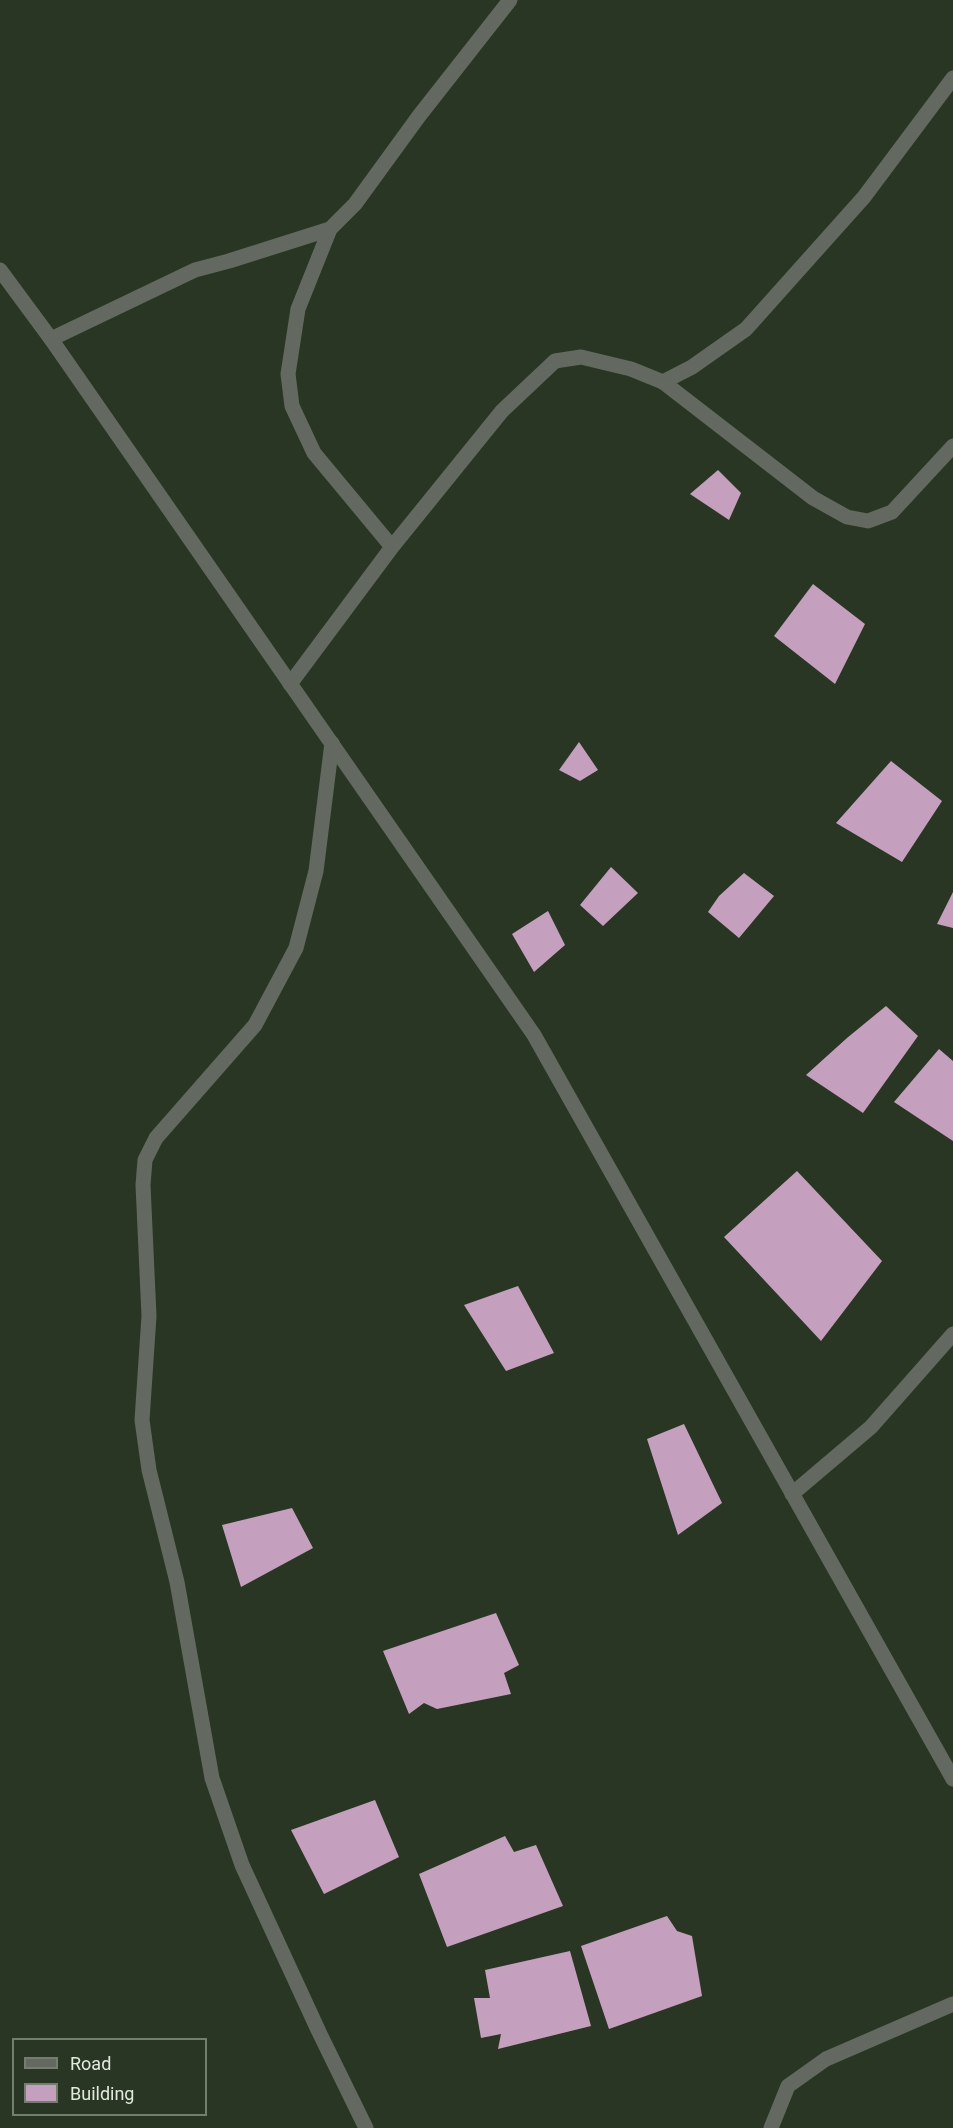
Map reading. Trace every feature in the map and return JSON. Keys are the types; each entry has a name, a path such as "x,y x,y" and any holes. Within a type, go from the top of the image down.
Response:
{"street":[{"path":"392,547 314,453 291,406 288,374 298,309 330,229 355,204 419,116 510,0"},
{"path":"663,382 692,367 746,329 864,197 953,78"},
{"path":"51,339 195,270 330,229"},
{"path":"0,270 51,339 534,1035 953,1779"},
{"path":"290,684 392,547 502,411 555,360 581,357 631,369 663,382 813,498 847,517 868,521 892,512 953,446"},
{"path":"332,743 316,871 296,948 255,1025 156,1138 145,1160 143,1185 149,1316 142,1420 148,1470 177,1582 213,1778 242,1865 366,2128"},
{"path":"792,1494 871,1427 953,1335"},
{"path":"771,2128 788,2086 826,2059 953,2004"}],"building":[{"path":"718,470 741,493 729,520 690,494"},
{"path":"813,584 865,624 835,684 774,636"},
{"path":"579,742 598,770 580,781 559,770"},
{"path":"891,761 942,801 902,862 836,823"},
{"path":"611,867 638,893 603,926 580,905"},
{"path":"744,873 774,896 739,938 708,912 719,896"},
{"path":"953,892 953,928 937,924"},
{"path":"548,911 565,945 534,972 512,934"},
{"path":"886,1006 918,1036 863,1113 806,1075"},
{"path":"939,1049 953,1061 953,1141 894,1102"},
{"path":"797,1171 882,1261 821,1341 724,1237"},
{"path":"518,1286 554,1353 506,1371 464,1305"},
{"path":"684,1424 722,1503 678,1535 647,1439"},
{"path":"292,1508 313,1548 241,1587 222,1525"},
{"path":"496,1613 519,1665 504,1673 511,1694 437,1709 424,1703 409,1714 383,1651"},
{"path":"375,1800 399,1857 324,1894 291,1830"},
{"path":"505,1836 514,1852 536,1845 563,1906 447,1947 419,1874"},
{"path":"667,1916 677,1931 692,1936 702,1996 609,2029 581,1946"},
{"path":"570,1951 591,2026 498,2049 501,2034 481,2038 474,1998 490,1998 485,1970"}]}
